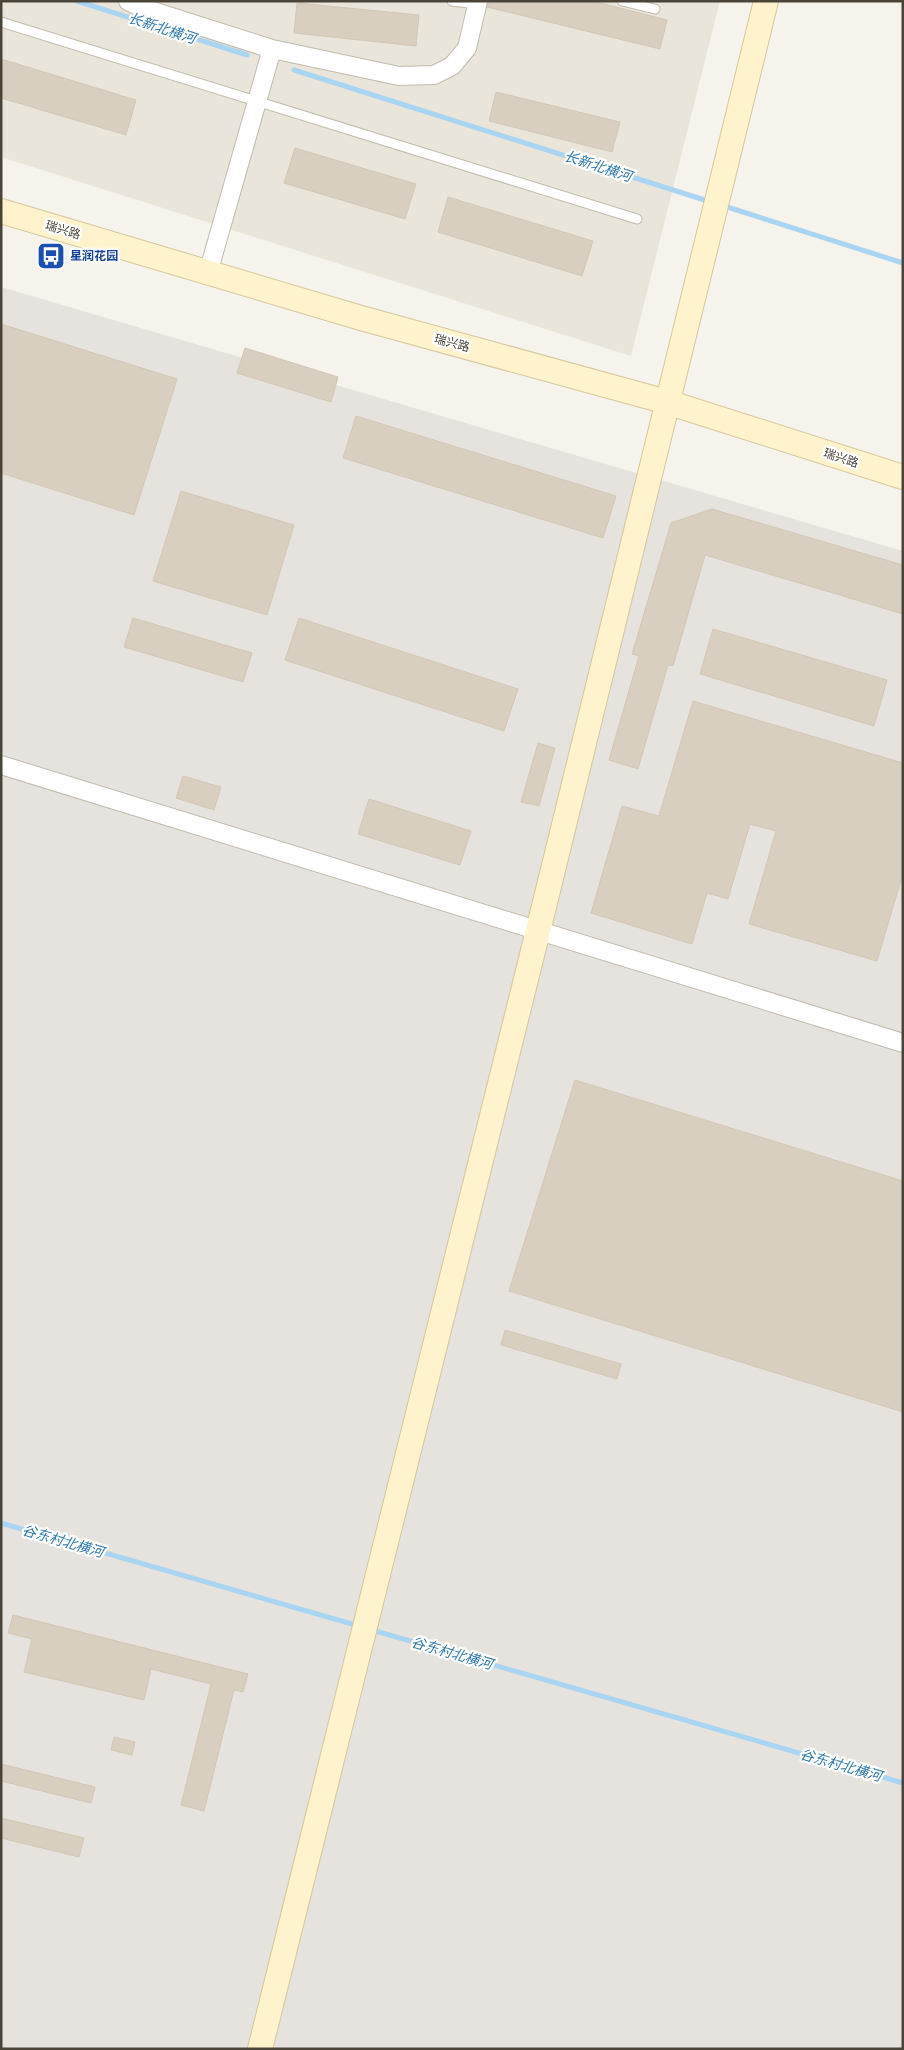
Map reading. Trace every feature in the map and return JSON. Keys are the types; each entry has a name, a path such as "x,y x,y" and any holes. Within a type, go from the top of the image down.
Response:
{"street":[{"path":"128,1 140,7 272,49 399,76 434,74 452,66 467,48 477,3"},
{"path":"260,2049 538,931 766,1"},
{"path":"208,273 272,49"},
{"name":"瑞兴路","path":"1,211 361,318 667,402 903,477"},
{"path":"1,766 903,1043"}],"lane":[{"path":"452,1 477,3"},
{"path":"622,1 655,9"},
{"path":"1,22 637,219"}],"shaded area":[{"path":"1,1 720,1 631,356 1,157"},
{"path":"1,287 903,551 903,2049 1,2049"}],"building":[{"path":"488,1 592,1 667,20 660,49 487,7"},
{"path":"297,3 419,15 416,46 294,33"},
{"path":"1,59 136,100 126,135 1,98"},
{"path":"496,92 620,122 612,152 489,121"},
{"path":"295,148 416,184 405,219 284,183"},
{"path":"448,197 593,241 582,276 438,232"},
{"path":"1,324 177,379 134,515 1,473"},
{"path":"245,348 338,377 331,402 237,373"},
{"path":"356,416 616,496 603,538 343,458"},
{"path":"181,491 294,525 267,615 153,581"},
{"path":"712,509 903,565 903,614 705,555 673,666 668,665 638,769 609,760 639,656 632,654 671,523"},
{"path":"133,618 252,653 243,682 124,647"},
{"path":"299,618 518,689 504,731 285,660"},
{"path":"713,629 887,680 874,726 700,674"},
{"path":"693,701 903,763 903,873 877,961 749,924 776,831 750,824 728,899 707,893 692,944 591,913 622,806 659,816"},
{"path":"538,743 555,748 539,806 521,802"},
{"path":"183,776 221,787 214,810 176,798"},
{"path":"369,799 471,831 460,865 358,834"},
{"path":"575,1080 903,1181 903,1412 509,1291"},
{"path":"505,1330 621,1364 617,1379 501,1345"},
{"path":"13,1615 248,1674 243,1692 234,1690 204,1811 181,1805 211,1684 151,1669 144,1700 24,1672 32,1639 8,1633"},
{"path":"114,1737 135,1742 132,1755 111,1750"},
{"path":"1,1764 95,1787 91,1803 1,1781"},
{"path":"1,1818 84,1838 79,1857 1,1838"}],"waterway":[{"name":"长新北横河","path":"77,1 247,55"},
{"name":"长新北横河","path":"294,70 711,202"},
{"name":"长新北横河","path":"721,205 903,263"},
{"name":"谷东村北横河","path":"1,1523 359,1626"},
{"name":"谷东村北横河","path":"372,1630 903,1783"}],"place":[{"name":"星润花园","path":"51,256"}]}
